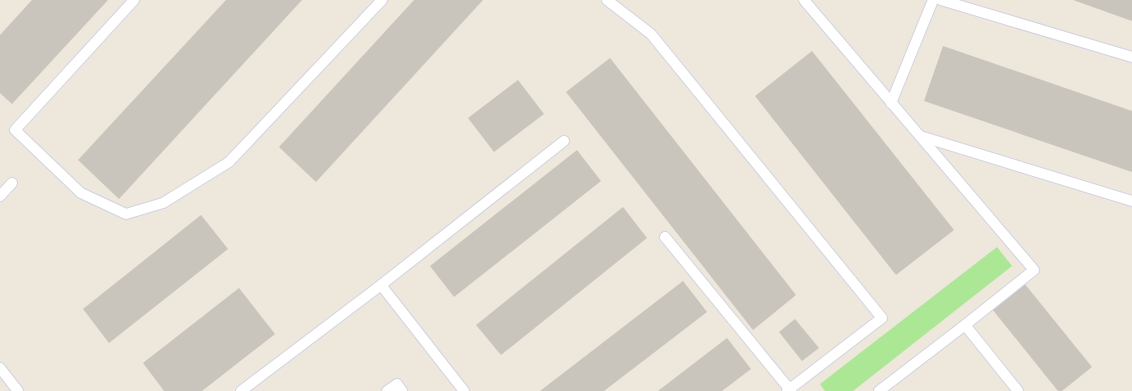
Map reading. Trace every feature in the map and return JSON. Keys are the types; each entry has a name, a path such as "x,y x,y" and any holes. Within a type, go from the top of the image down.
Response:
{"lane":[{"path":"134,0 15,130 81,193 126,214 163,203 229,162 382,0"},
{"path":"607,0 651,34 882,318 789,390 665,237"},
{"path":"804,0 1034,270 879,391"},
{"path":"891,103 934,0"},
{"path":"941,0 1132,57"},
{"path":"920,136 1132,201"},
{"path":"241,391 381,286 564,141"},
{"path":"0,196 12,183"},
{"path":"381,286 464,391"},
{"path":"965,325 1018,391"},
{"path":"0,368 18,391"},
{"path":"387,391 397,384 402,391"}],"green space":[{"path":"997,247 1012,266 853,391 825,391 820,384"}],"building":[{"path":"32,0 108,0 12,104 0,93 0,35"},
{"path":"226,0 302,0 119,199 78,160"},
{"path":"414,0 483,0 316,182 279,147"},
{"path":"1073,0 1132,0 1132,21"},
{"path":"943,46 1132,111 1132,172 924,101"},
{"path":"812,51 954,230 896,275 755,96"},
{"path":"610,58 796,295 753,330 566,92"},
{"path":"518,80 544,114 494,152 468,118"},
{"path":"577,150 601,181 454,297 430,266"},
{"path":"623,207 647,238 501,355 476,325"},
{"path":"201,215 228,249 109,343 83,309"},
{"path":"683,281 707,312 604,391 540,391"},
{"path":"1024,283 1092,367 1062,391 1058,391 992,309"},
{"path":"239,288 275,334 202,391 164,391 143,363"},
{"path":"795,319 819,348 802,361 779,332"},
{"path":"727,338 751,369 722,391 658,391"}]}
